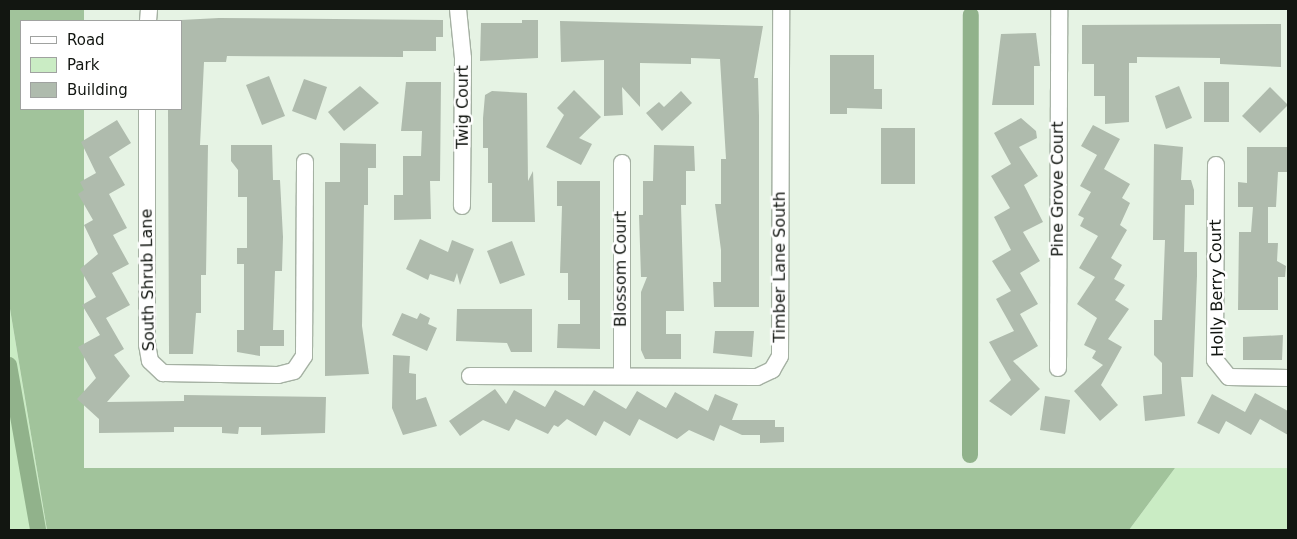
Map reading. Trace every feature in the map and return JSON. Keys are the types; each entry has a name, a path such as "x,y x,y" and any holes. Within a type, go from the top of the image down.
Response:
{"street":[{"name":"Twig Court","path":"458,9 463,58 462,206"},
{"name":"Timber Lane South","path":"470,376 622,375 757,377 772,370 780,356 781,9"},
{"name":"Pine Grove Court","path":"1058,368 1059,9"},
{"name":"South Shrub Lane","path":"147,110 147,344 150,361 163,373 278,375 294,371 304,356 305,162"},
{"name":"Blossom Court","path":"622,163 622,375"},
{"name":"Holly Berry Court","path":"1216,165 1215,360 1229,377 1288,378"}],"green space":[{"path":"9,9 84,9 84,20 20,20 20,110 84,110 84,468 1175,468 1129,530 47,530 9,303"},
{"path":"9,303 43,507 47,530 9,530"},
{"path":"1175,468 1288,468 1288,530 1129,530"}],"building":[{"path":"219,18 443,20 443,37 436,37 436,51 403,51 403,57 227,56 226,62 204,62 200,145 208,145 206,275 201,275 201,313 196,313 193,354 169,354 168,110 182,110 181,20"},
{"path":"522,20 538,20 538,58 480,61 481,23 522,23"},
{"path":"560,21 763,26 754,78 758,78 759,116 759,307 714,307 713,282 721,282 721,250 715,204 721,204 721,159 726,159 720,59 691,58 691,64 640,63 640,107 622,87 623,115 604,116 604,60 561,62"},
{"path":"1281,24 1281,67 1220,64 1220,58 1137,57 1137,63 1129,63 1129,122 1105,124 1105,96 1094,96 1094,64 1082,64 1082,25"},
{"path":"1036,33 1040,66 1034,66 1034,105 992,105 1001,34"},
{"path":"830,55 874,55 874,89 882,89 882,109 847,108 847,114 830,114"},
{"path":"269,76 285,116 262,125 246,85"},
{"path":"304,79 327,87 316,120 292,111"},
{"path":"406,82 441,82 440,181 430,181 431,219 394,220 394,195 403,195 403,156 421,156 422,131 401,131"},
{"path":"1204,82 1229,82 1229,122 1204,122"},
{"path":"360,86 379,103 344,131 328,112"},
{"path":"1179,86 1192,118 1166,129 1155,96"},
{"path":"1270,87 1288,105 1260,133 1242,116"},
{"path":"574,90 601,117 579,138 592,144 581,165 546,147 564,115 557,108"},
{"path":"492,91 527,93 528,181 533,171 535,222 492,222 492,183 488,183 488,148 483,148 483,118 485,95"},
{"path":"681,91 692,103 662,131 646,113 659,102 664,107"},
{"path":"1021,118 1036,131 1037,138 1019,147 1038,176 1024,185 1043,222 1023,232 1040,261 1020,273 1038,304 1020,314 1038,346 1013,361 1040,389 1011,416 989,401 1011,380 989,342 1014,331 996,299 1011,291 992,261 1011,250 994,217 1010,208 991,176 1011,164 994,133"},
{"path":"117,120 131,143 109,157 125,185 109,194 127,228 113,235 129,264 112,273 130,305 106,318 124,349 114,355 130,376 107,402 184,401 184,395 326,397 325,433 261,435 261,427 239,427 238,434 222,433 222,427 174,427 174,432 99,433 99,419 77,399 96,378 78,347 100,335 82,305 96,297 80,269 98,254 84,225 93,220 78,194 84,190 80,182 96,173 81,142"},
{"path":"1093,125 1120,139 1104,169 1130,184 1122,198 1130,203 1120,225 1127,230 1111,258 1122,265 1114,279 1125,285 1115,300 1129,309 1108,339 1122,347 1101,385 1118,405 1100,421 1074,391 1103,365 1092,358 1096,351 1084,345 1097,318 1077,304 1095,277 1079,268 1098,236 1080,226 1084,218 1078,215 1091,192 1080,186 1097,155 1081,146"},
{"path":"881,128 915,128 915,184 881,184"},
{"path":"340,143 376,144 376,168 368,168 368,205 364,205 362,326 369,374 325,376 325,182 340,182"},
{"path":"1154,144 1183,147 1181,180 1191,180 1194,190 1194,205 1185,205 1184,252 1197,252 1197,276 1193,377 1181,377 1185,416 1145,421 1143,396 1162,394 1162,363 1154,355 1154,320 1162,320 1165,240 1153,240"},
{"path":"231,145 272,145 273,180 280,180 283,237 282,271 275,271 273,330 284,330 284,346 260,346 260,356 237,352 237,330 244,330 244,264 237,264 237,248 247,248 247,197 238,197 238,170 231,161"},
{"path":"654,145 694,146 695,171 686,171 686,205 681,205 684,311 666,311 666,334 681,334 681,359 645,359 641,350 641,292 647,277 641,277 639,215 643,215 643,181 653,181"},
{"path":"1247,147 1288,147 1288,172 1278,172 1276,207 1268,207 1268,243 1278,243 1277,261 1286,266 1285,277 1278,277 1278,310 1238,310 1239,232 1251,232 1253,207 1238,207 1238,182 1247,183"},
{"path":"557,181 600,181 600,349 557,348 558,324 580,324 580,300 568,300 568,273 560,273 562,206 557,206"},
{"path":"420,239 448,252 452,240 474,249 460,285 457,273 454,282 430,274 428,280 406,269"},
{"path":"512,241 525,275 500,284 487,251"},
{"path":"457,309 532,309 532,352 511,352 507,343 456,341"},
{"path":"402,313 417,319 420,313 430,318 428,324 437,328 427,351 392,335"},
{"path":"715,331 754,331 752,357 713,353"},
{"path":"1283,335 1282,360 1243,360 1243,337"},
{"path":"393,355 410,356 409,373 416,374 416,400 426,397 437,426 403,435 392,408"},
{"path":"495,389 506,404 514,390 545,407 555,390 584,406 594,390 626,409 637,391 666,408 675,392 708,411 715,394 738,404 732,420 775,420 775,427 784,427 784,442 760,443 760,435 742,435 720,425 714,441 689,430 677,439 639,419 630,436 604,421 596,436 567,419 558,427 554,425 548,434 516,419 509,431 483,420 460,436 449,421"},
{"path":"1255,393 1288,411 1288,435 1260,419 1251,435 1226,421 1219,434 1197,423 1212,394 1245,412"},
{"path":"1045,396 1070,400 1065,434 1040,430"}],"waterway":[{"path":"970,455 971,15"},
{"path":"9,365 38,530"}]}
